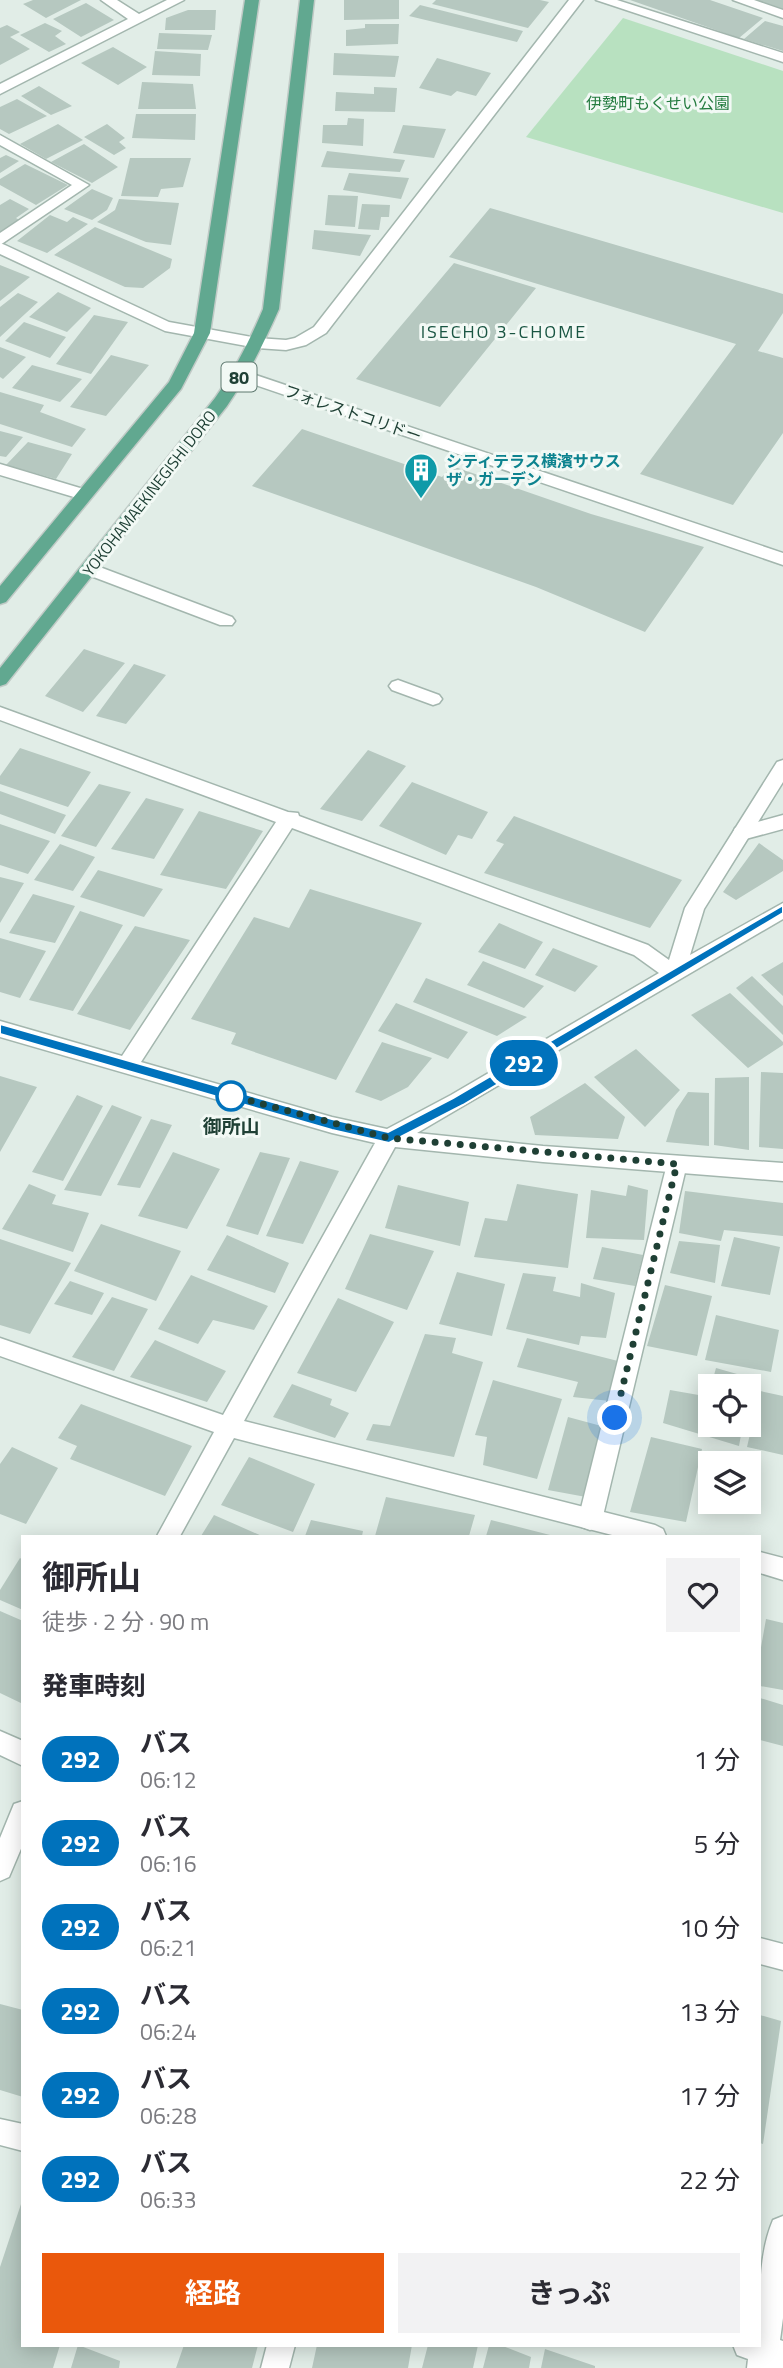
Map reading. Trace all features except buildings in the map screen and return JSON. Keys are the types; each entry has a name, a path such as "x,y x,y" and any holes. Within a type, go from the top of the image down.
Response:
{"main road":[{"path":"0,598 175,385 191,360 202,333 252,0"},
{"name":"YOKOHAMAEKINEGISHI DORO","path":"0,680 241,375 257,343 271,309 307,0"}],"street":[{"path":"108,0 137,19"},
{"path":"0,90 177,0"},
{"path":"0,248 165,326 257,343 286,345 300,342 320,330 576,0"},
{"path":"603,0 783,58"},
{"path":"740,0 783,14"},
{"path":"0,139 82,185 0,240"},
{"name":"フォレストコリドー","path":"241,375 783,559"},
{"path":"0,469 85,495"},
{"path":"89,569 226,621"},
{"path":"398,686 433,699"},
{"path":"0,713 291,818 640,950 674,974"},
{"path":"674,974 695,908 783,767"},
{"path":"127,1066 279,831 291,818"},
{"path":"742,833 783,822"},
{"path":"169,1535 389,1138 458,1101 783,910"},
{"path":"0,1029 332,1125 389,1138 783,1172"},
{"path":"590,1520 677,1164"},
{"path":"0,1348 229,1427 652,1535"},
{"path":"761,1563 783,1569"},
{"path":"0,1743 21,1753"},
{"path":"0,1868 21,1818"},
{"path":"761,1951 783,1957"},
{"path":"0,2132 21,2137"},
{"path":"764,2355 783,2231"},
{"path":"275,2368 280,2347"}],"green space":[{"name":"伊勢町もくせい公園","path":"623,18 783,71 783,213 526,137"}],"bus line":[{"name":"292","path":"0,1029 332,1125 389,1138 458,1101 783,910"}],"place":[{"name":"シティテラス横濱サウス ザ・ガーデン","path":"421,500"},
{"name":"御所山","path":"231,1096"}],"district":[{"name":"ISECHO 3-CHOME","path":"504,331"}],"route":[{"path":"231,1096 229,1095 332,1125 389,1138 677,1164 615,1418"}]}
